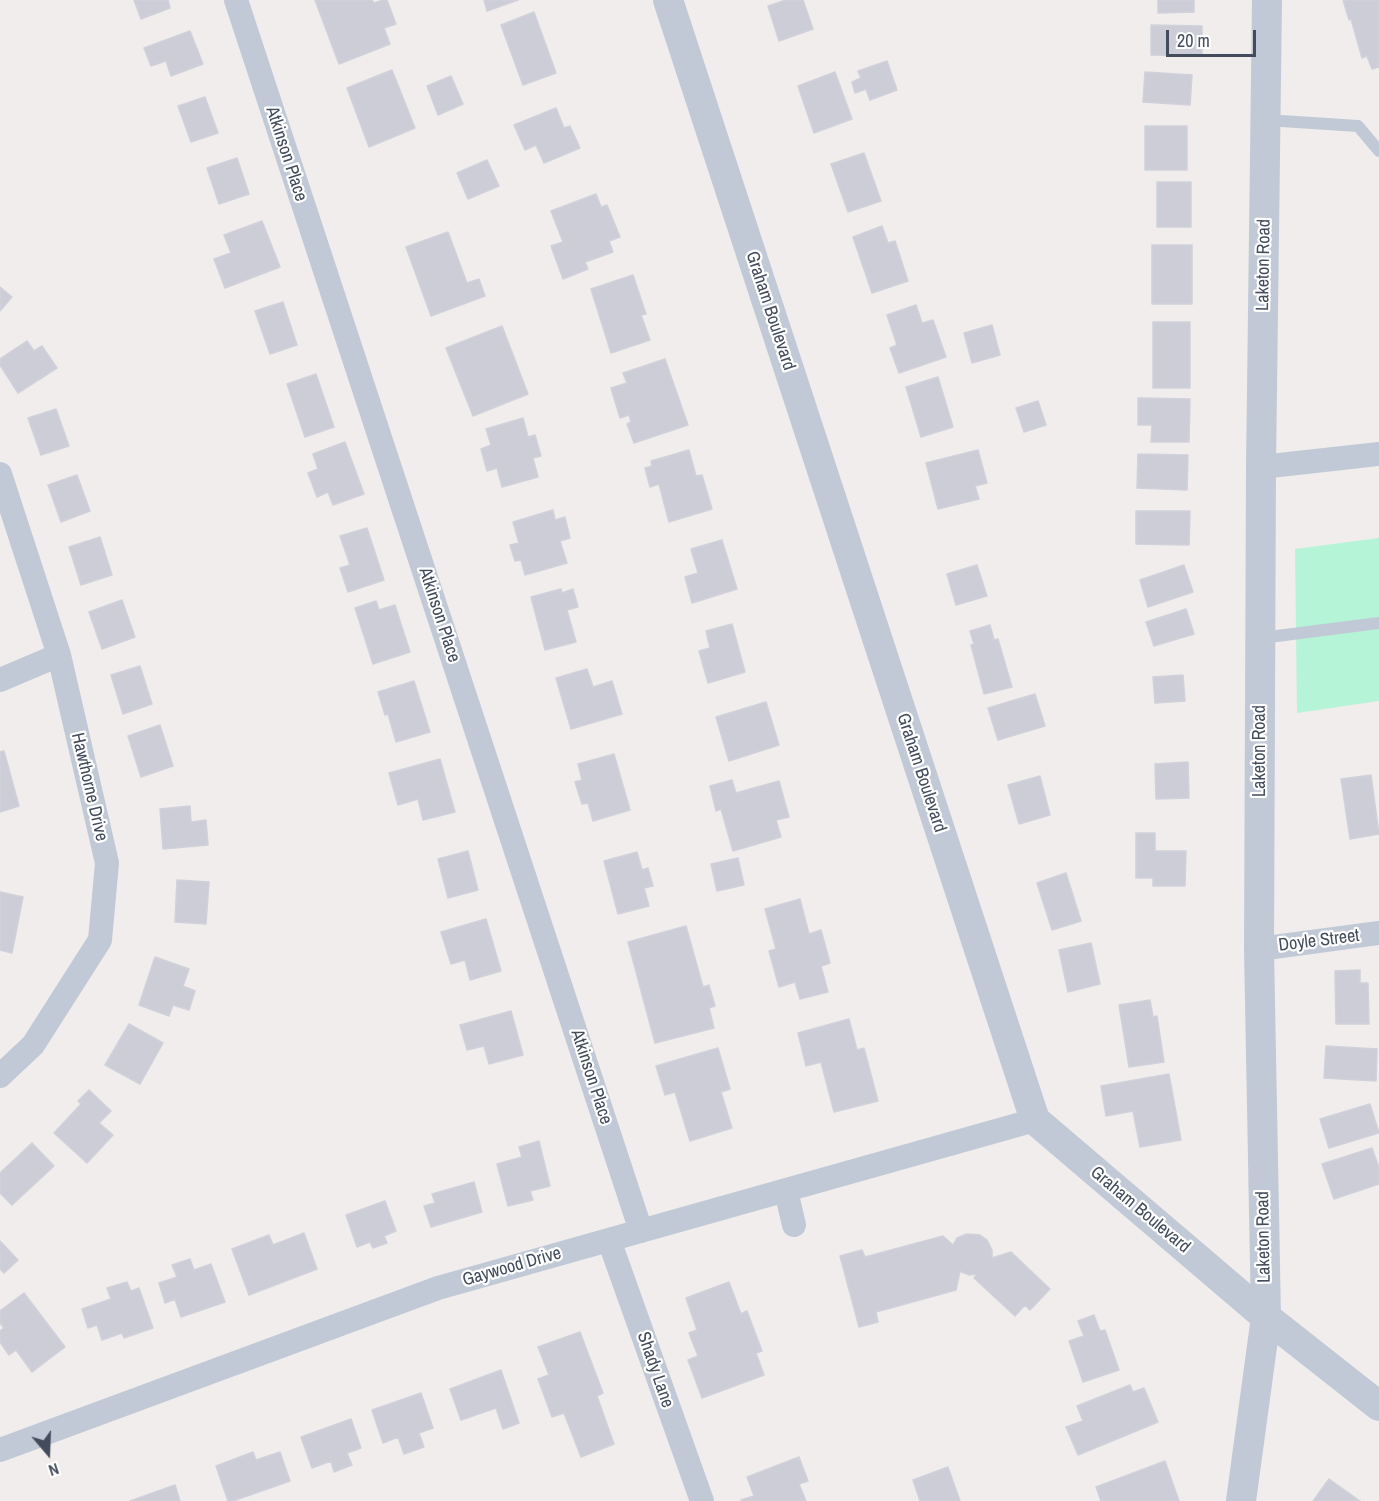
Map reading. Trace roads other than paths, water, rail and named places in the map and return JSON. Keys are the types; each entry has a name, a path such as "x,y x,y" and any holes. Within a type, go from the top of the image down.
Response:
{"street":[{"name":"Atkinson Place","path":"236,0 641,1231"},
{"name":"Graham Boulevard","path":"668,0 1035,1120 1266,1317 1379,1406"},
{"name":"Laketon Road","path":"1241,1501 1266,1317 1259,949 1261,467 1267,0"},
{"path":"1261,467 1379,454"},
{"name":"Hawthorne Drive","path":"0,474 59,655 107,863 100,940 33,1045 0,1076"},
{"path":"0,680 59,655"},
{"name":"Doyle Street","path":"1259,949 1379,933"},
{"name":"Gaywood Drive","path":"0,1450 438,1288 1035,1120"},
{"path":"786,1191 794,1225"},
{"name":"Shady Lane","path":"609,1240 702,1501"}],"lane":[{"path":"1266,120 1358,126 1379,151"},
{"path":"1260,639 1379,623"}]}
